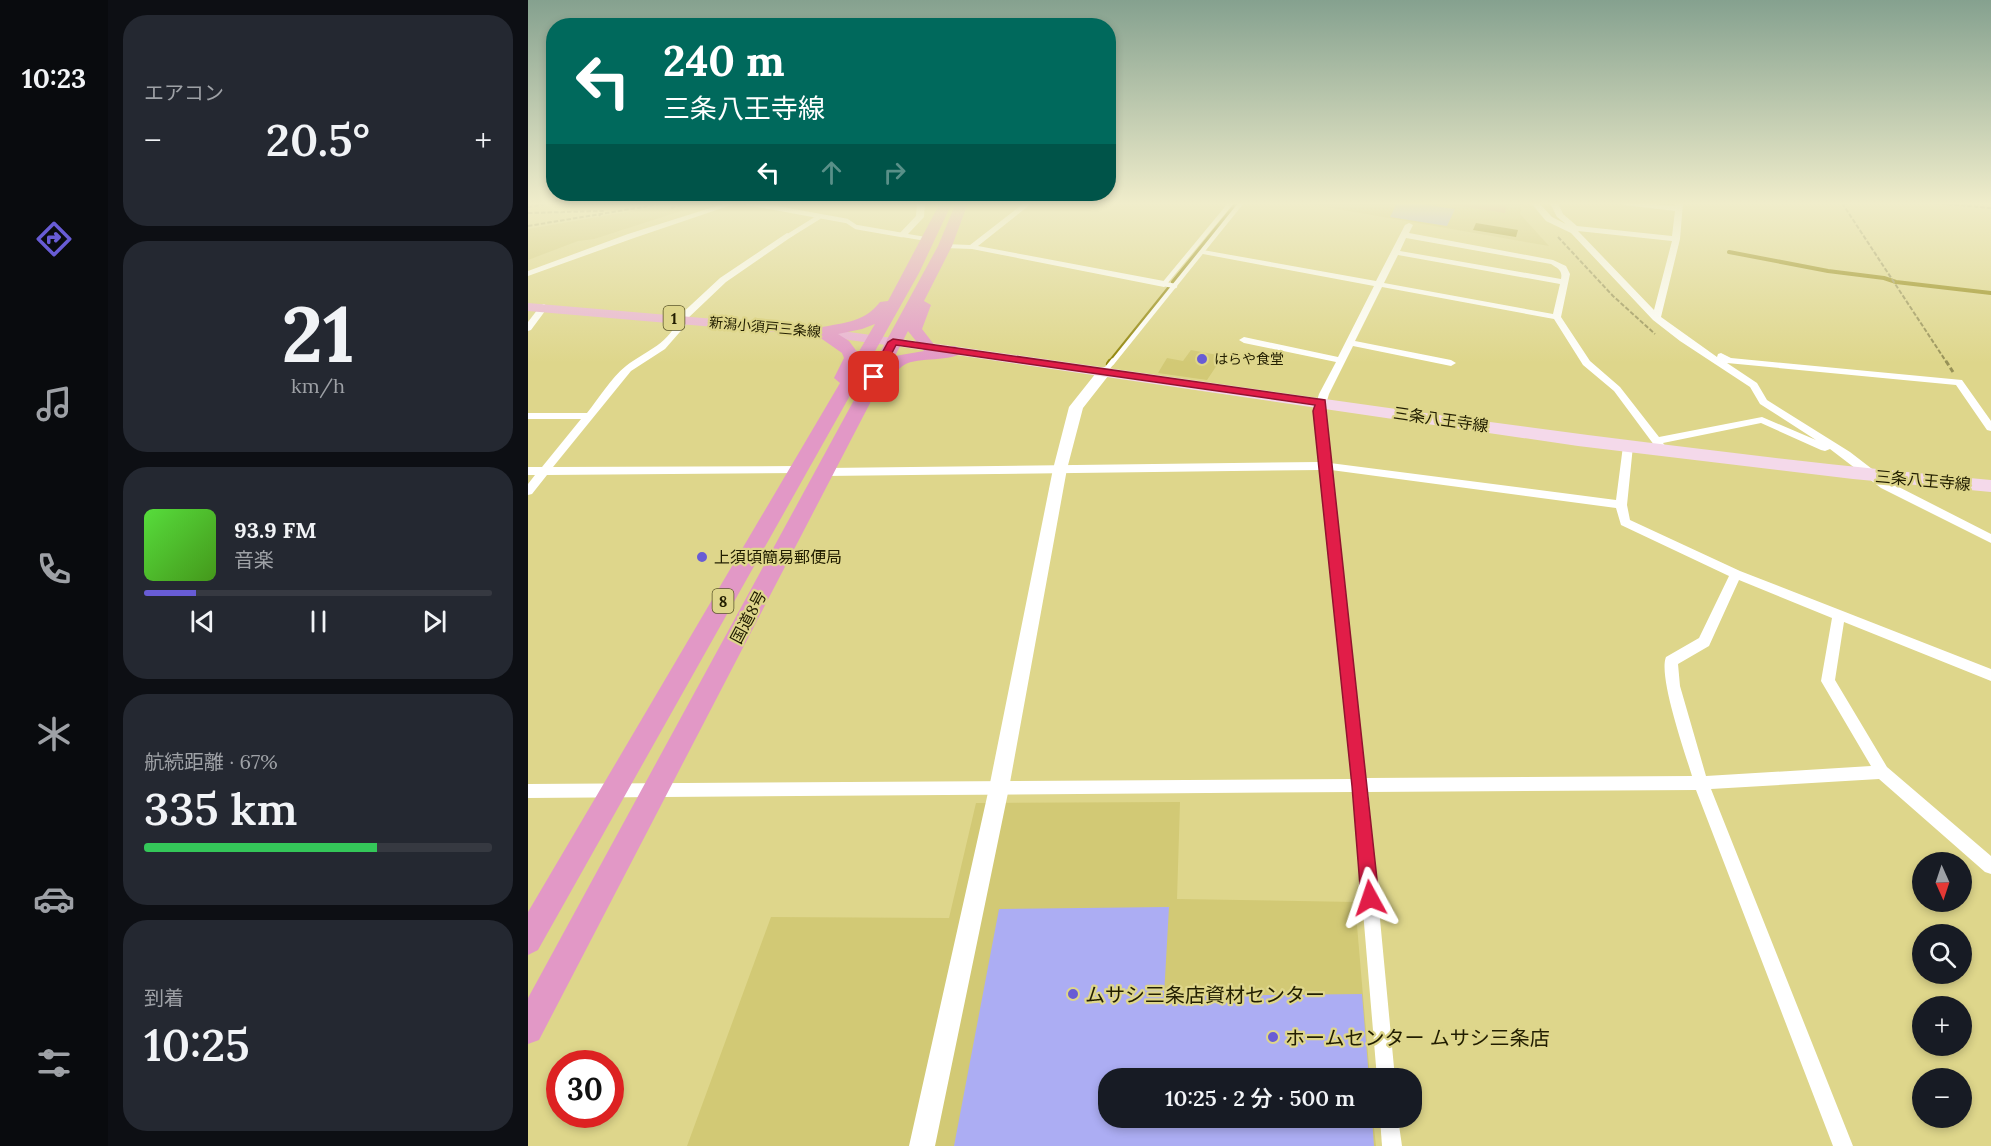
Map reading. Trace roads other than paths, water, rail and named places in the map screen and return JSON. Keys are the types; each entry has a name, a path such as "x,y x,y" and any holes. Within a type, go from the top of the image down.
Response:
{"highway":[{"name":"国道8号","path":"528,940 921,256"},
{"name":"国道8号","path":"528,1029 939,256"},
{"path":"820,332 859,326 875,319 899,281 912,273"},
{"path":"923,287 929,294 914,329 928,346"},
{"path":"820,332 843,343 849,349 852,358 832,396 833,411"},
{"path":"847,430 872,403 895,362 920,354 955,351"}],"main road":[{"name":"新潟小須戸三条線","path":"528,307 820,332 893,342"},
{"name":"三条八王寺線","path":"893,342 1628,446 1660,446 1872,476 1991,486"}],"street":[{"path":"528,274 575,256"},
{"path":"528,490 628,369 662,347 682,325 681,319 723,280 758,256"},
{"path":"1021,256 1164,284"},
{"path":"1228,256 1557,317"},
{"path":"1385,1068 1360,786 1319,411 1341,360 1393,256"},
{"path":"1420,256 1564,282"},
{"path":"1523,256 1553,262 1563,268 1566,274 1557,317 1586,363 1617,389 1660,446 1762,420 1836,453 1846,454"},
{"path":"1599,256 1656,318 1683,339 1754,385 1763,402 1846,454 1885,485 1991,539"},
{"path":"1656,318 1672,256"},
{"path":"528,328 544,307"},
{"path":"1683,339 1699,340 1729,362 1959,382 1991,428"},
{"path":"1244,340 1341,360"},
{"path":"1350,343 1452,363"},
{"path":"922,1146 999,788 1060,468 1076,407 1106,371"},
{"path":"528,416 590,416"},
{"path":"1628,446 1621,506 1625,522 1736,574 1991,675"},
{"path":"826,472 1325,466 1621,506"},
{"path":"528,471 799,470"},
{"path":"1736,574 1704,642 1671,661 1673,686 1701,783 1843,1146"},
{"path":"1839,616 1828,681 1882,772 1991,866"},
{"path":"528,791 1701,783 1882,772"},
{"path":"1390,1128 1392,1146"}],"lane":[{"path":"1175,286 1164,284 1187,256"},
{"path":"1106,371 1199,256"}],"waterway":[{"path":"1173,282 1194,256"},
{"path":"1752,256 1828,271 1884,278 1896,282 1991,293"},
{"path":"1109,363 1169,288"}],"place":[{"name":"はらや食堂","path":"1202,359"},
{"name":"上須頃簡易郵便局","path":"702,557"},
{"name":"ムサシ三条店資材センター","path":"1073,994"},
{"name":"ホームセンター ムサシ三条店","path":"1273,1037"}]}
